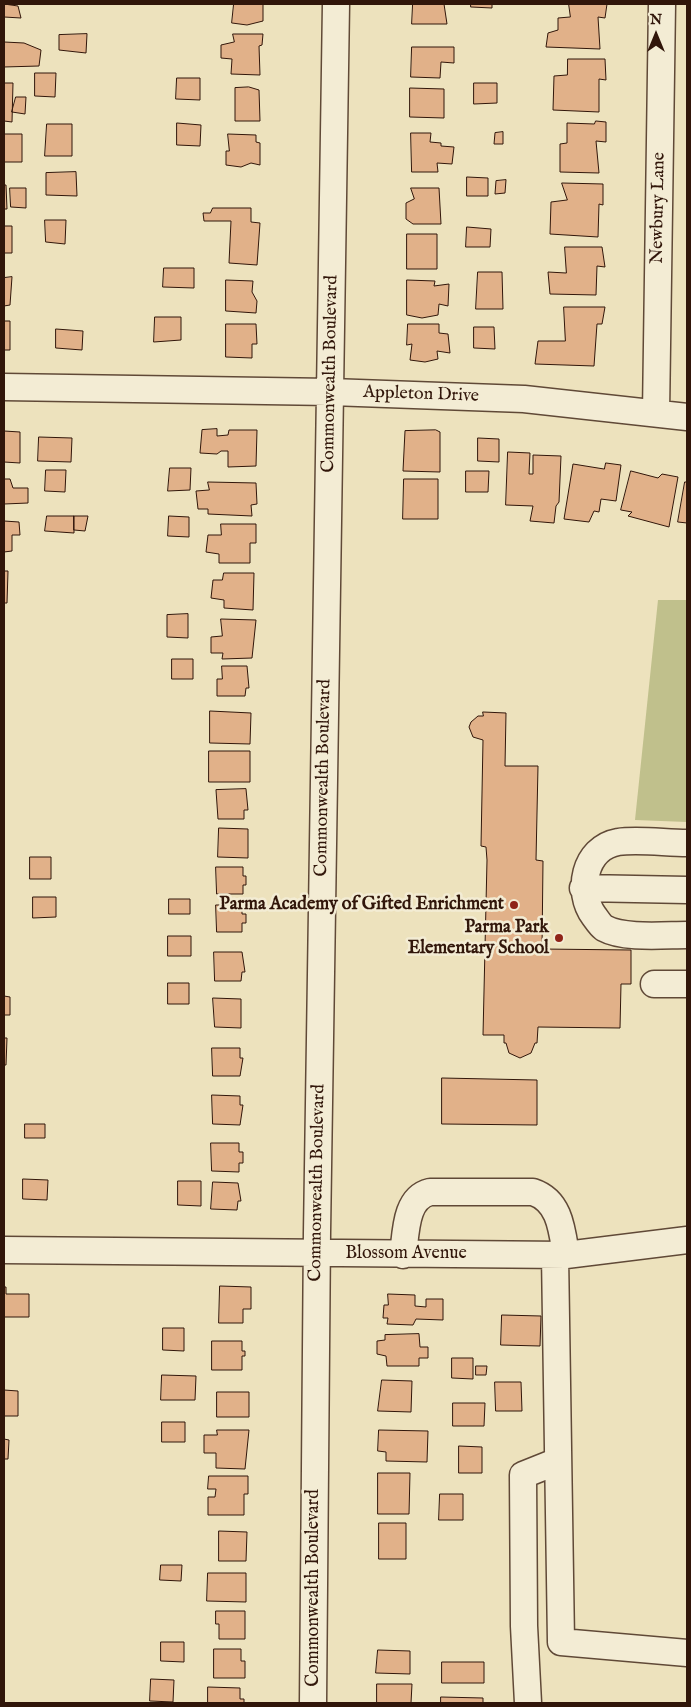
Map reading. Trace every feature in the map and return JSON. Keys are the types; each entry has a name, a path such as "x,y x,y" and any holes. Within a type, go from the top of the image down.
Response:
{"street":[{"name":"Commonwealth Boulevard","path":"313,1703 317,1254 336,4"},
{"name":"Newbury Lane","path":"656,413 662,4"},
{"name":"Appleton Drive","path":"4,387 331,392 524,399 687,417"},
{"path":"687,843 617,842 602,850 593,858 588,867 583,888 585,901 602,927 621,934 687,935"},
{"path":"583,888 687,890"},
{"path":"654,984 687,984"},
{"path":"403,1254 413,1203 421,1194 430,1192 533,1192 544,1196 556,1212 561,1224 558,1461 561,1642"},
{"name":"Blossom Avenue","path":"4,1250 561,1255 687,1240"},
{"path":"528,1703 525,1647 523,1476 558,1461"},
{"path":"525,1647 561,1642 687,1652"}],"green space":[{"path":"658,600 687,600 687,822 635,820"}],"building":[{"path":"4,4 18,6 21,18 4,17"},
{"path":"234,4 263,4 263,21 247,25 232,23"},
{"path":"413,4 444,4 447,24 412,24"},
{"path":"471,4 492,4 492,8 471,7"},
{"path":"569,4 607,4 605,18 598,17 600,49 546,47 548,33 558,30 558,18 570,17"},
{"path":"87,34 86,53 59,50 59,35"},
{"path":"233,34 263,34 262,45 259,46 260,75 231,74 232,59 221,58 221,45 234,42"},
{"path":"4,42 24,43 41,50 39,66 4,67"},
{"path":"412,47 454,47 454,63 441,62 440,78 411,77"},
{"path":"568,59 605,59 606,80 599,79 599,112 553,110 554,76 567,75"},
{"path":"35,73 56,73 55,97 35,96"},
{"path":"177,78 200,78 200,100 176,99"},
{"path":"4,83 13,83 12,122 4,121"},
{"path":"474,83 497,83 497,103 474,104"},
{"path":"249,87 259,90 260,121 235,121 235,88"},
{"path":"410,88 444,89 444,118 410,117"},
{"path":"16,97 26,97 25,114 12,112"},
{"path":"596,121 606,122 606,142 596,141 599,173 560,172 560,144 567,143 567,123 594,124"},
{"path":"177,123 201,125 200,146 177,145"},
{"path":"47,124 72,124 72,156 45,156"},
{"path":"503,132 503,144 494,144 495,133"},
{"path":"411,133 431,133 430,142 441,143 441,146 454,147 452,164 437,163 438,172 412,172"},
{"path":"4,134 22,134 22,162 4,162"},
{"path":"228,134 256,135 256,142 260,143 260,165 251,163 241,167 226,165 226,151 229,151"},
{"path":"76,172 77,196 46,195 46,173"},
{"path":"467,177 488,178 488,196 467,196"},
{"path":"506,180 505,193 495,194 496,181"},
{"path":"562,183 603,184 603,205 599,204 598,237 550,234 551,202 567,200"},
{"path":"4,185 6,185 7,209 4,209"},
{"path":"10,188 26,188 26,208 11,207"},
{"path":"411,188 439,188 441,224 413,224 406,219 406,203 414,199"},
{"path":"213,208 251,208 251,222 260,223 257,265 229,263 231,221 204,221 203,213 210,213"},
{"path":"45,220 66,220 65,244 46,242"},
{"path":"4,226 12,226 12,253 4,253"},
{"path":"467,227 491,229 490,247 466,247"},
{"path":"407,234 437,234 437,269 407,269"},
{"path":"565,247 602,247 605,267 597,266 596,295 550,294 548,272 566,273"},
{"path":"164,268 194,268 194,288 163,287"},
{"path":"478,272 502,272 503,309 476,309"},
{"path":"12,277 10,305 4,306 4,278"},
{"path":"226,280 253,281 252,292 257,301 256,313 226,311"},
{"path":"407,280 435,281 434,286 449,284 448,306 439,304 438,315 422,318 407,315"},
{"path":"564,307 605,307 602,324 597,324 594,366 535,364 538,341 565,341"},
{"path":"155,317 181,317 181,340 154,342"},
{"path":"4,321 10,321 10,350 4,350"},
{"path":"226,324 256,324 257,344 252,344 252,358 226,357"},
{"path":"408,324 439,324 439,333 448,334 450,353 437,351 438,359 425,362 410,360 412,344 407,345"},
{"path":"474,327 494,327 495,349 474,348"},
{"path":"56,329 83,331 82,350 56,348"},
{"path":"217,429 217,436 228,435 229,430 257,430 256,466 228,467 228,451 221,451 217,454 200,453 202,430"},
{"path":"436,430 440,432 440,472 403,471 405,431"},
{"path":"4,431 20,432 20,463 4,462"},
{"path":"39,437 72,438 71,462 38,461"},
{"path":"478,438 499,439 499,462 478,461"},
{"path":"508,452 530,453 529,474 533,474 533,455 561,456 559,502 556,506 554,523 530,521 533,506 506,505"},
{"path":"606,463 621,465 616,501 601,499 599,512 594,511 589,522 564,519 573,464 604,469"},
{"path":"170,468 191,468 190,490 168,491"},
{"path":"46,470 66,470 65,492 45,491"},
{"path":"466,471 489,471 488,492 466,492"},
{"path":"631,471 658,478 662,474 678,477 669,527 628,516 632,512 621,510"},
{"path":"4,479 10,479 13,488 28,488 28,503 4,504"},
{"path":"404,479 438,479 438,519 403,519"},
{"path":"208,482 256,483 257,504 251,505 252,516 208,514 208,509 198,509 196,491 209,490"},
{"path":"685,482 687,482 687,523 678,522"},
{"path":"47,516 74,516 74,533 45,531"},
{"path":"74,516 88,516 85,531 74,530"},
{"path":"169,516 189,517 189,537 168,536"},
{"path":"4,521 19,522 20,535 12,535 12,551 4,552"},
{"path":"221,524 256,524 256,543 250,543 250,563 219,563 219,554 206,552 208,535 221,535"},
{"path":"4,571 8,571 7,603 4,603"},
{"path":"224,573 254,573 253,610 224,608 224,600 211,598 213,580 222,580"},
{"path":"188,614 188,638 167,637 167,615"},
{"path":"221,619 256,620 252,658 222,659 223,653 211,653 211,637 222,636"},
{"path":"172,659 193,659 193,679 172,679"},
{"path":"222,666 247,666 249,688 246,688 245,696 217,696 217,679 222,679"},
{"path":"210,711 251,713 250,744 210,743"},
{"name":"Parma Academy of Gifted Enrichment","path":"483,712 506,713 505,766 538,766 536,860 543,861 542,949 631,950 631,984 621,984 620,1028 538,1027 537,1043 535,1043 531,1053 520,1058 509,1053 506,1043 504,1043 504,1035 483,1035 487,860 486,847 481,846 483,740 473,737 469,727 471,722 478,716 483,716"},
{"path":"209,751 250,751 250,782 209,782"},
{"path":"246,789 248,810 244,810 244,819 218,819 216,790"},
{"path":"219,828 248,829 248,858 218,857"},
{"path":"30,857 51,857 51,879 30,879"},
{"path":"216,867 243,867 246,885 243,885 243,894 217,894"},
{"path":"33,897 56,897 56,917 33,918"},
{"path":"169,899 190,899 190,914 169,914"},
{"path":"216,905 242,905 242,914 246,914 246,923 242,923 242,932 217,932"},
{"path":"168,936 191,936 191,956 168,956"},
{"path":"214,952 242,952 245,972 242,972 241,981 215,981"},
{"path":"168,983 189,983 189,1004 168,1004"},
{"path":"4,996 10,997 10,1015 4,1015"},
{"path":"213,998 241,999 241,1028 215,1027"},
{"path":"4,1038 7,1038 6,1065 4,1065"},
{"path":"212,1048 240,1048 240,1058 243,1058 240,1076 213,1076"},
{"path":"442,1078 537,1080 537,1125 442,1124"},
{"path":"212,1095 240,1096 240,1105 243,1105 240,1125 213,1124"},
{"path":"25,1124 45,1124 45,1138 25,1138"},
{"path":"211,1143 239,1143 239,1152 243,1152 243,1163 239,1163 239,1172 212,1171"},
{"path":"23,1179 48,1180 47,1200 23,1199"},
{"path":"178,1181 201,1181 201,1206 178,1205"},
{"path":"213,1182 238,1183 241,1201 238,1201 237,1210 211,1209"},
{"path":"220,1286 251,1287 251,1309 243,1309 243,1323 219,1323"},
{"path":"4,1287 6,1287 6,1294 29,1294 29,1317 4,1317"},
{"path":"388,1294 415,1295 415,1306 426,1307 426,1299 443,1299 443,1320 416,1319 413,1325 387,1324 388,1318 383,1318 384,1305 388,1305"},
{"path":"502,1315 541,1316 540,1346 501,1345"},
{"path":"163,1328 184,1328 184,1351 163,1350"},
{"path":"419,1334 420,1347 428,1347 428,1358 419,1358 419,1366 387,1366 386,1356 377,1354 377,1341 385,1340 385,1335"},
{"path":"212,1341 242,1341 242,1351 245,1351 245,1356 242,1356 242,1370 212,1370"},
{"path":"452,1358 473,1358 473,1379 452,1378"},
{"path":"476,1366 487,1366 486,1375 476,1375"},
{"path":"162,1375 196,1376 195,1400 161,1400"},
{"path":"382,1380 412,1381 411,1412 378,1411"},
{"path":"495,1382 521,1382 522,1411 496,1411"},
{"path":"4,1390 18,1391 18,1416 4,1416"},
{"path":"217,1392 249,1392 249,1417 217,1417"},
{"path":"453,1403 485,1403 484,1426 453,1426"},
{"path":"162,1422 185,1422 185,1442 162,1442"},
{"path":"217,1430 249,1430 245,1469 216,1468 216,1453 204,1453 204,1435 217,1435"},
{"path":"379,1430 428,1431 427,1462 386,1461 386,1452 378,1451"},
{"path":"4,1439 9,1440 8,1459 4,1459"},
{"path":"459,1446 482,1447 482,1473 459,1473"},
{"path":"378,1473 410,1473 409,1514 378,1514"},
{"path":"209,1476 248,1476 248,1494 244,1494 244,1515 208,1515 208,1497 215,1497 216,1489 208,1489"},
{"path":"440,1494 463,1494 463,1520 439,1520"},
{"path":"379,1523 406,1523 406,1559 379,1559"},
{"path":"219,1531 247,1532 246,1561 219,1561"},
{"path":"161,1565 182,1565 181,1581 160,1580"},
{"path":"208,1573 246,1573 246,1602 207,1601"},
{"path":"216,1611 245,1611 245,1639 219,1639 219,1624 216,1624"},
{"path":"161,1642 184,1642 184,1662 161,1661"},
{"path":"214,1649 241,1649 241,1661 245,1661 245,1678 214,1678"},
{"path":"378,1650 410,1651 410,1674 376,1673"},
{"path":"442,1662 484,1662 484,1683 442,1683"},
{"path":"151,1679 174,1680 173,1702 150,1701"},
{"path":"377,1684 412,1684 411,1703 377,1703"},
{"path":"208,1687 240,1688 240,1699 244,1699 244,1703 208,1703"},
{"path":"441,1697 483,1698 483,1703 441,1703"}],"place":[{"name":"Parma Academy of Gifted Enrichment","path":"514,905"},
{"name":"Parma Park Elementary School","path":"559,938"}]}
